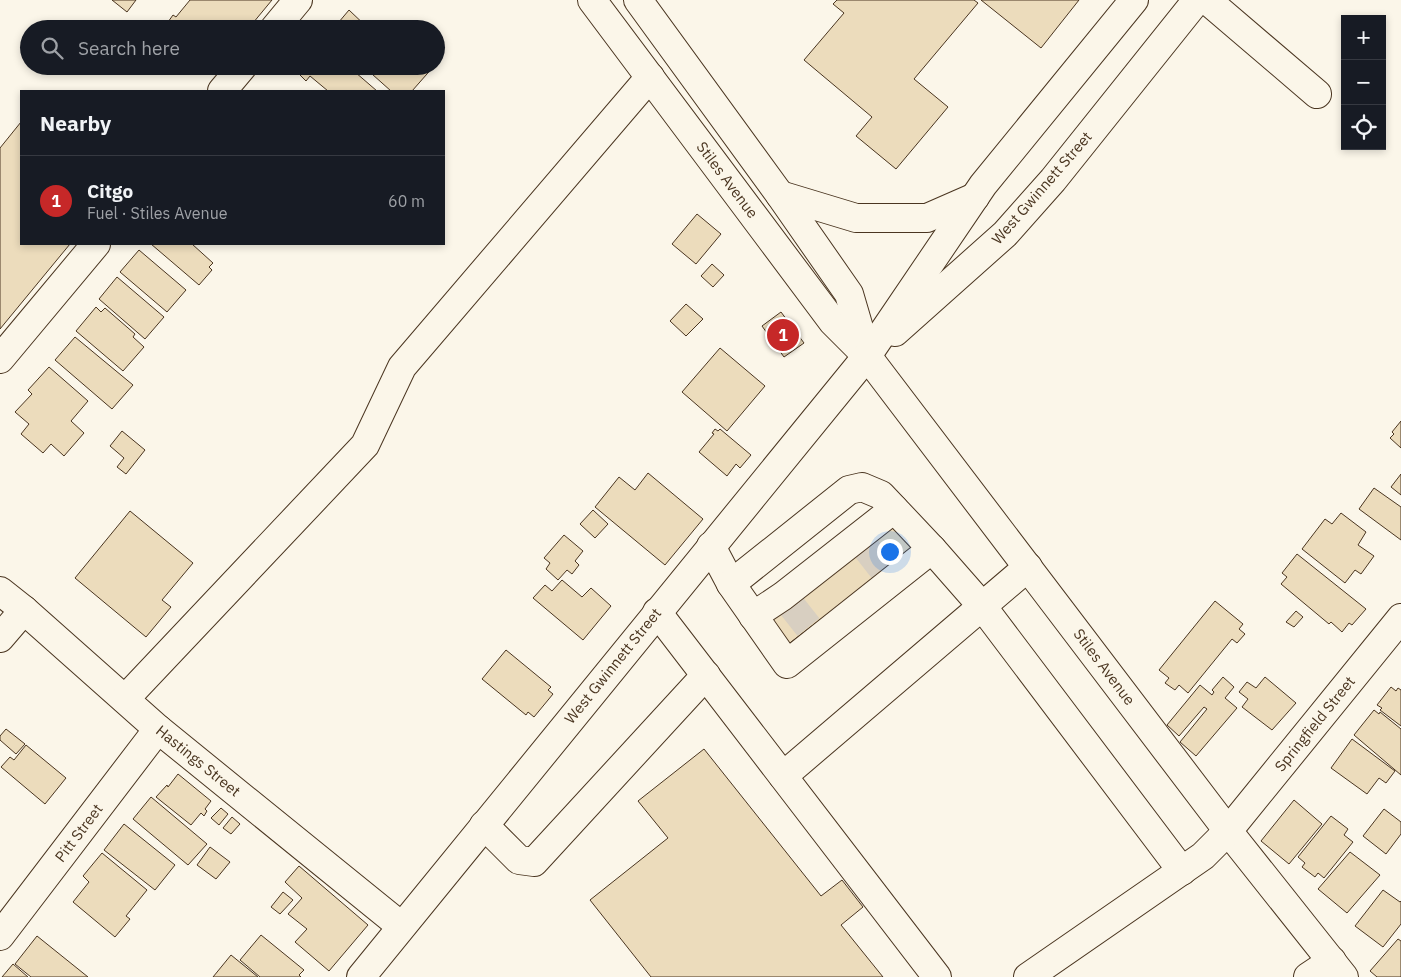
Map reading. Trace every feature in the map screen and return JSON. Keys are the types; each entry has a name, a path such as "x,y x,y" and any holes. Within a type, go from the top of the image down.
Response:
{"street":[{"path":"281,20 298,0"},
{"name":"Stiles Avenue","path":"592,0 833,322 867,356 1228,831 1338,969"},
{"name":"Stiles Avenue","path":"638,0 780,195 849,294 867,356"},
{"name":"West Gwinnett Street","path":"361,977 867,356 975,197 1134,0"},
{"name":"West Gwinnett Street","path":"867,356 1005,234 1053,180 1198,0"},
{"path":"1206,0 1317,94"},
{"path":"223,90 235,75"},
{"path":"125,699 365,445 402,367 650,77"},
{"path":"780,195 856,218 927,218 975,197"},
{"path":"0,359 95,245"},
{"path":"731,584 849,490 862,487 881,495 982,606 1182,871"},
{"path":"831,505 862,542"},
{"path":"753,616 787,600 820,565 862,542 894,509"},
{"path":"796,533 820,565"},
{"path":"711,546 731,584 787,664 814,634 887,576 932,549"},
{"path":"783,776 1028,567"},
{"name":"Hastings Street","path":"0,591 158,729 402,926"},
{"path":"0,638 24,610"},
{"path":"657,612 937,977"},
{"name":"Springfield Street","path":"1028,977 1203,856 1228,831 1401,618"},
{"path":"484,825 519,860 534,862 706,675"},
{"name":"Pitt Street","path":"0,936 158,729"},
{"path":"1308,977 1338,969"}],"building":[{"path":"112,0 136,0 127,12"},
{"path":"190,0 272,0 255,20 169,20 173,15 176,17"},
{"path":"837,0 974,0 978,3 914,79 948,107 896,169 856,136 872,117 804,60 844,13 833,4"},
{"path":"981,0 1079,0 1041,48"},
{"path":"349,10 360,20 341,20"},
{"path":"300,75 358,75 376,90 327,90 310,76 306,81"},
{"path":"373,75 426,75 413,90 390,90"},
{"path":"20,123 20,245 69,245 0,329 0,148"},
{"path":"697,214 721,234 696,264 672,244"},
{"path":"152,245 193,245 213,263 209,267 212,270 199,285"},
{"path":"139,250 186,290 167,312 120,272"},
{"path":"712,264 724,275 713,287 701,276"},
{"path":"117,277 164,317 145,339 99,299"},
{"path":"686,304 703,319 686,336 670,321"},
{"path":"96,307 101,312 105,308 135,334 133,337 144,347 123,371 76,331"},
{"path":"781,312 804,343 784,357 762,326"},
{"path":"75,337 133,385 112,409 55,360"},
{"path":"720,348 765,386 727,431 682,392"},
{"path":"49,367 88,401 71,421 84,433 64,456 51,444 43,453 21,434 29,424 15,412 32,394 28,390"},
{"path":"1401,421 1401,448 1390,438 1394,434 1392,432"},
{"path":"715,429 718,431 720,429 751,455 740,468 736,464 727,476 699,452 714,434 712,433"},
{"path":"122,431 145,450 126,474 117,467 124,458 110,446"},
{"path":"648,473 703,519 665,565 595,507 619,477 635,490"},
{"path":"1401,474 1401,495 1391,487"},
{"path":"1374,488 1401,507 1401,540 1359,509"},
{"path":"593,510 608,524 595,538 580,524"},
{"path":"130,511 193,563 162,600 171,607 146,637 75,578"},
{"path":"1341,513 1366,532 1358,545 1374,556 1361,574 1355,570 1345,583 1302,549 1325,519 1332,524"},
{"path":"898,522 916,546 782,649 763,626"},
{"path":"564,535 583,551 575,561 579,565 572,574 567,570 558,580 546,569 550,563 544,558"},
{"path":"1297,554 1366,609 1352,625 1349,623 1342,632 1331,622 1329,624 1281,584 1287,577 1282,573"},
{"path":"562,580 582,597 591,588 611,606 583,640 533,598 545,585 552,591"},
{"path":"1215,601 1243,624 1239,629 1245,634 1237,643 1232,639 1188,693 1179,685 1175,690 1165,683 1169,678 1159,670"},
{"path":"1296,611 1303,617 1294,627 1286,622"},
{"path":"506,650 551,687 548,690 553,694 534,717 528,712 526,715 482,679"},
{"path":"1223,677 1234,687 1225,698 1237,708 1196,756 1180,742 1207,709 1204,707 1179,736 1167,725 1200,685 1212,695 1214,692 1212,690"},
{"path":"1265,677 1296,703 1272,730 1242,707 1248,699 1239,692 1247,682 1256,688"},
{"path":"1391,687 1396,691 1398,688 1401,690 1401,726 1380,710 1382,708 1377,705"},
{"path":"1374,710 1379,714 1380,712 1401,729 1401,775 1354,735"},
{"path":"6,729 25,744 16,754 0,740 0,736"},
{"path":"1352,739 1395,771 1386,783 1379,778 1367,794 1331,768"},
{"path":"26,745 66,778 45,804 1,767 10,757 14,760"},
{"path":"704,749 821,896 842,880 863,907 841,925 883,977 651,977 590,900 668,838 638,801"},
{"path":"178,774 211,801 205,809 207,811 204,816 201,813 191,825 156,797 167,785 168,787"},
{"path":"151,797 207,844 188,865 133,819"},
{"path":"1294,800 1322,824 1289,864 1261,841"},
{"path":"221,808 228,814 219,825 211,818"},
{"path":"1384,809 1401,822 1401,834 1386,854 1363,836"},
{"path":"1331,816 1348,829 1344,835 1353,842 1324,878 1318,873 1315,877 1302,867 1305,863 1298,857"},
{"path":"232,817 240,824 231,834 223,828"},
{"path":"124,824 175,865 155,890 104,850"},
{"path":"210,847 230,862 216,879 197,865"},
{"path":"1350,852 1380,875 1347,913 1318,889"},
{"path":"102,853 147,890 126,916 130,919 115,937 73,902 89,882 83,876"},
{"path":"299,866 368,925 329,971 295,942 307,929 288,914 302,898 285,882"},
{"path":"1383,890 1401,901 1401,924 1383,947 1355,926"},
{"path":"283,892 293,900 280,914 271,907"},
{"path":"261,935 304,970 299,975 301,977 260,977 240,960"},
{"path":"37,936 88,977 31,977 15,964"},
{"path":"1398,939 1401,941 1401,977 1377,977 1370,971"},
{"path":"231,955 258,977 213,977"},
{"path":"13,964 28,977 2,977"}],"tunnel":[{"path":"866,548 884,571"},
{"path":"791,605 810,629"}],"place":[{"name":"Citgo","path":"783,335"}]}
